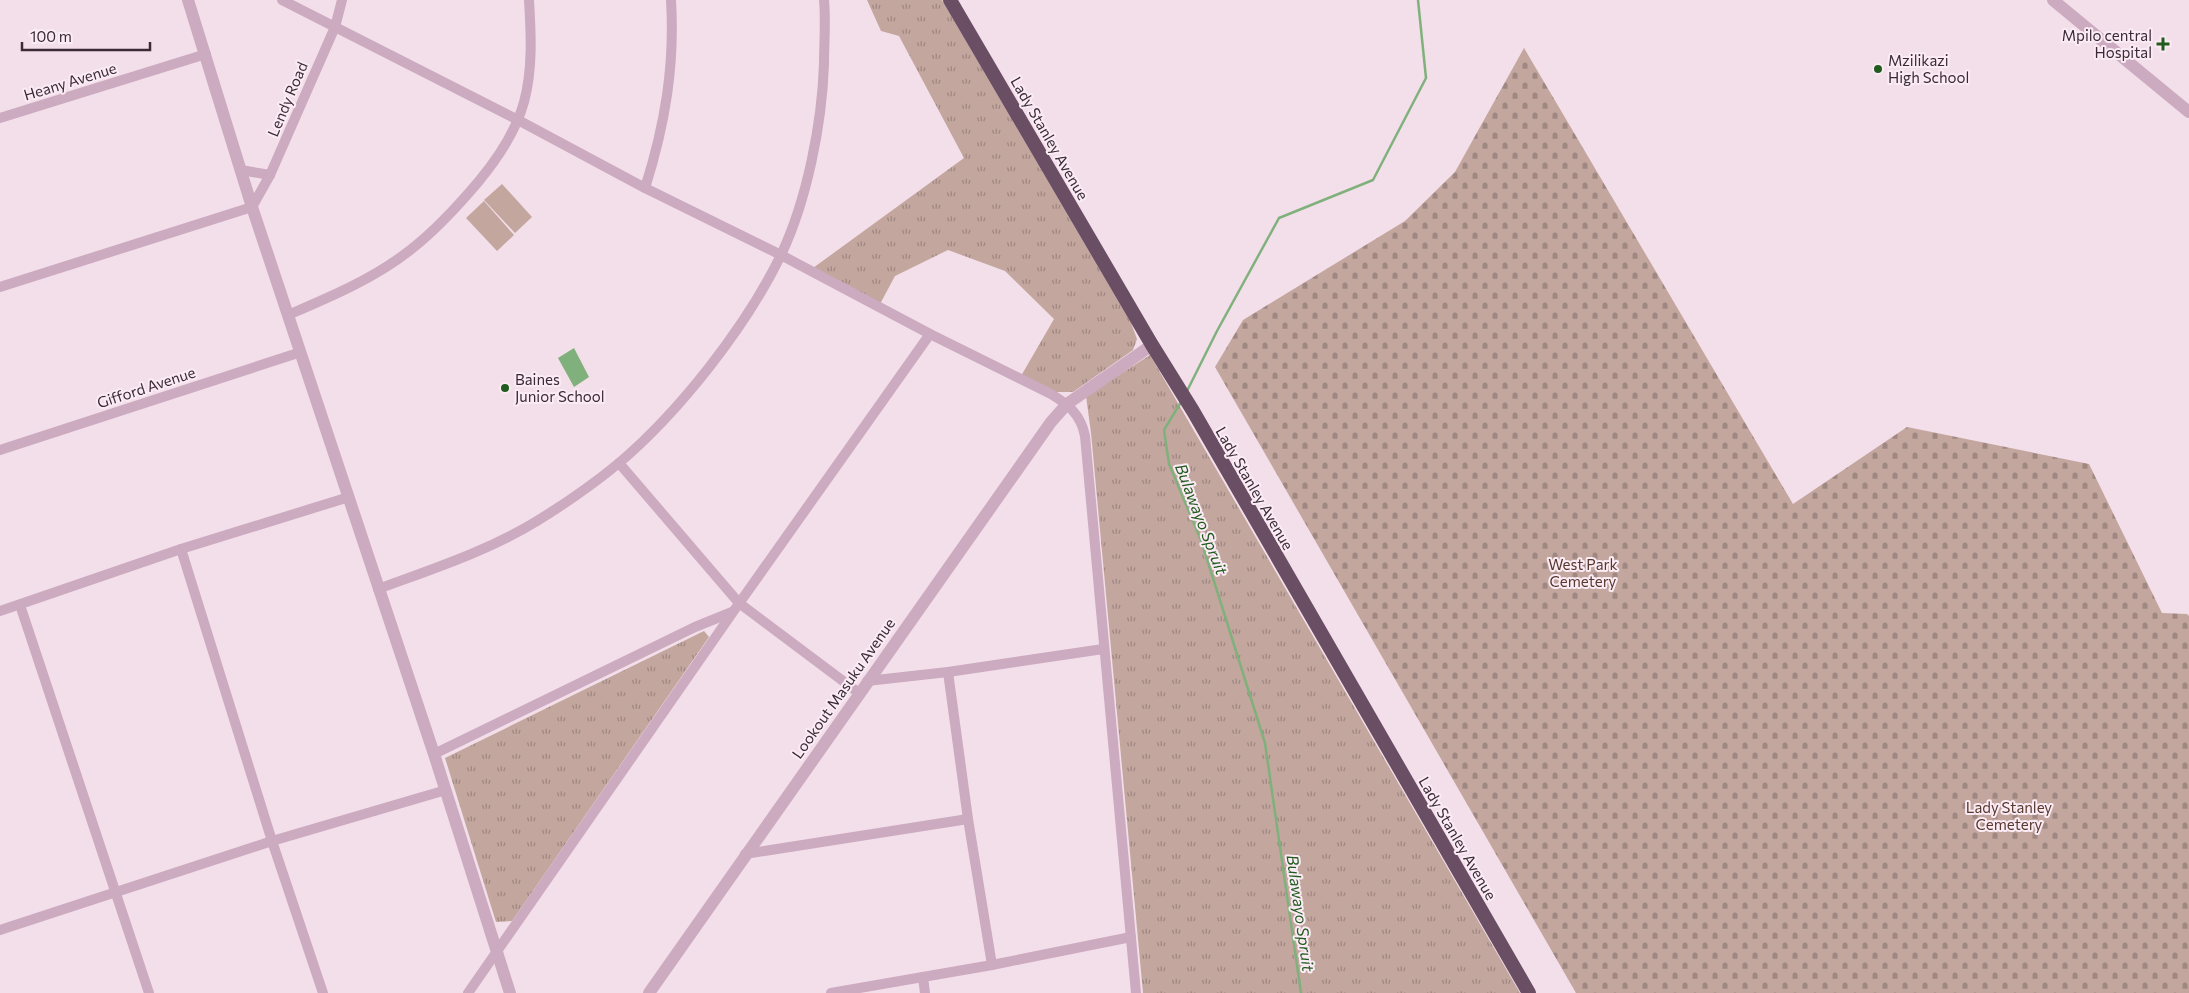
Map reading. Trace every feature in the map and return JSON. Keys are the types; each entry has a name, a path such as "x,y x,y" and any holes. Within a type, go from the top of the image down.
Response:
{"highway":[{"name":"Lady Stanley Avenue","path":"950,0 1152,345 1193,411 1530,993"}],"street":[{"path":"188,0 252,206 446,790 496,954 510,993"},
{"path":"282,0 518,120 645,188 781,255 1066,404 1080,420 1086,436 1136,993"},
{"name":"Lendy Road","path":"252,206 270,175 335,27 342,0"},
{"path":"288,315 332,296 409,251 466,196 491,166 518,120 525,101 530,65 529,0"},
{"path":"645,188 667,104 673,29 671,0"},
{"path":"378,589 469,555 536,521 619,463 679,404 714,361 741,324 781,255 793,225 815,142 823,96 824,0"},
{"path":"2053,0 2189,112"},
{"name":"Heany Avenue","path":"0,118 206,54"},
{"path":"241,170 270,175"},
{"path":"0,287 252,206"},
{"path":"468,993 736,608 930,334"},
{"name":"Lookout Masuku Avenue","path":"650,993 867,681 1051,422 1066,404 1152,345"},
{"name":"Gifford Avenue","path":"0,450 301,352"},
{"path":"619,463 736,608 859,693"},
{"path":"0,611 181,549 349,497"},
{"path":"181,549 272,841 323,993"},
{"path":"20,605 149,993"},
{"path":"434,754 736,608"},
{"path":"867,681 948,672 1104,649"},
{"path":"948,672 968,819 992,965"},
{"path":"0,930 272,841 446,790"},
{"path":"746,854 968,819"},
{"path":"831,993 1131,938"},
{"path":"923,977 925,993"}],"green space":[{"path":"867,0 942,0 1131,323 1137,339 1133,350 1073,392 1055,392 1021,376 1054,319 1005,271 948,250 895,276 880,304 813,268 964,158 899,36 881,31"},
{"name":"West Park Cemetery","path":"1524,48 1793,504 1907,427 2089,464 2162,613 2187,614 2189,616 2189,993 1576,993 1215,367 1243,320 1405,221 1455,172"},
{"path":"502,184 532,217 515,233 484,200"},
{"path":"484,201 514,235 497,251 466,218"},
{"path":"1150,355 1520,993 1143,993 1086,396"},
{"path":"704,631 709,637 512,921 496,922 445,758"}],"shaded area":[{"path":"574,348 589,377 574,387 558,358"}],"waterway":[{"name":"Bulawayo Spruit","path":"1186,393 1217,331 1279,218 1373,180 1426,78 1418,0"},
{"name":"Bulawayo Spruit","path":"1181,402 1164,430 1169,464 1201,540 1265,743 1301,993"}],"place":[{"name":"Mpilo central Hospital","path":"2163,44"},
{"name":"Mzilikazi High School","path":"1878,69"},
{"name":"Baines Junior School","path":"505,388"}],"park label":[{"name":"Lady Stanley Cemetery","path":"2009,816"}]}
